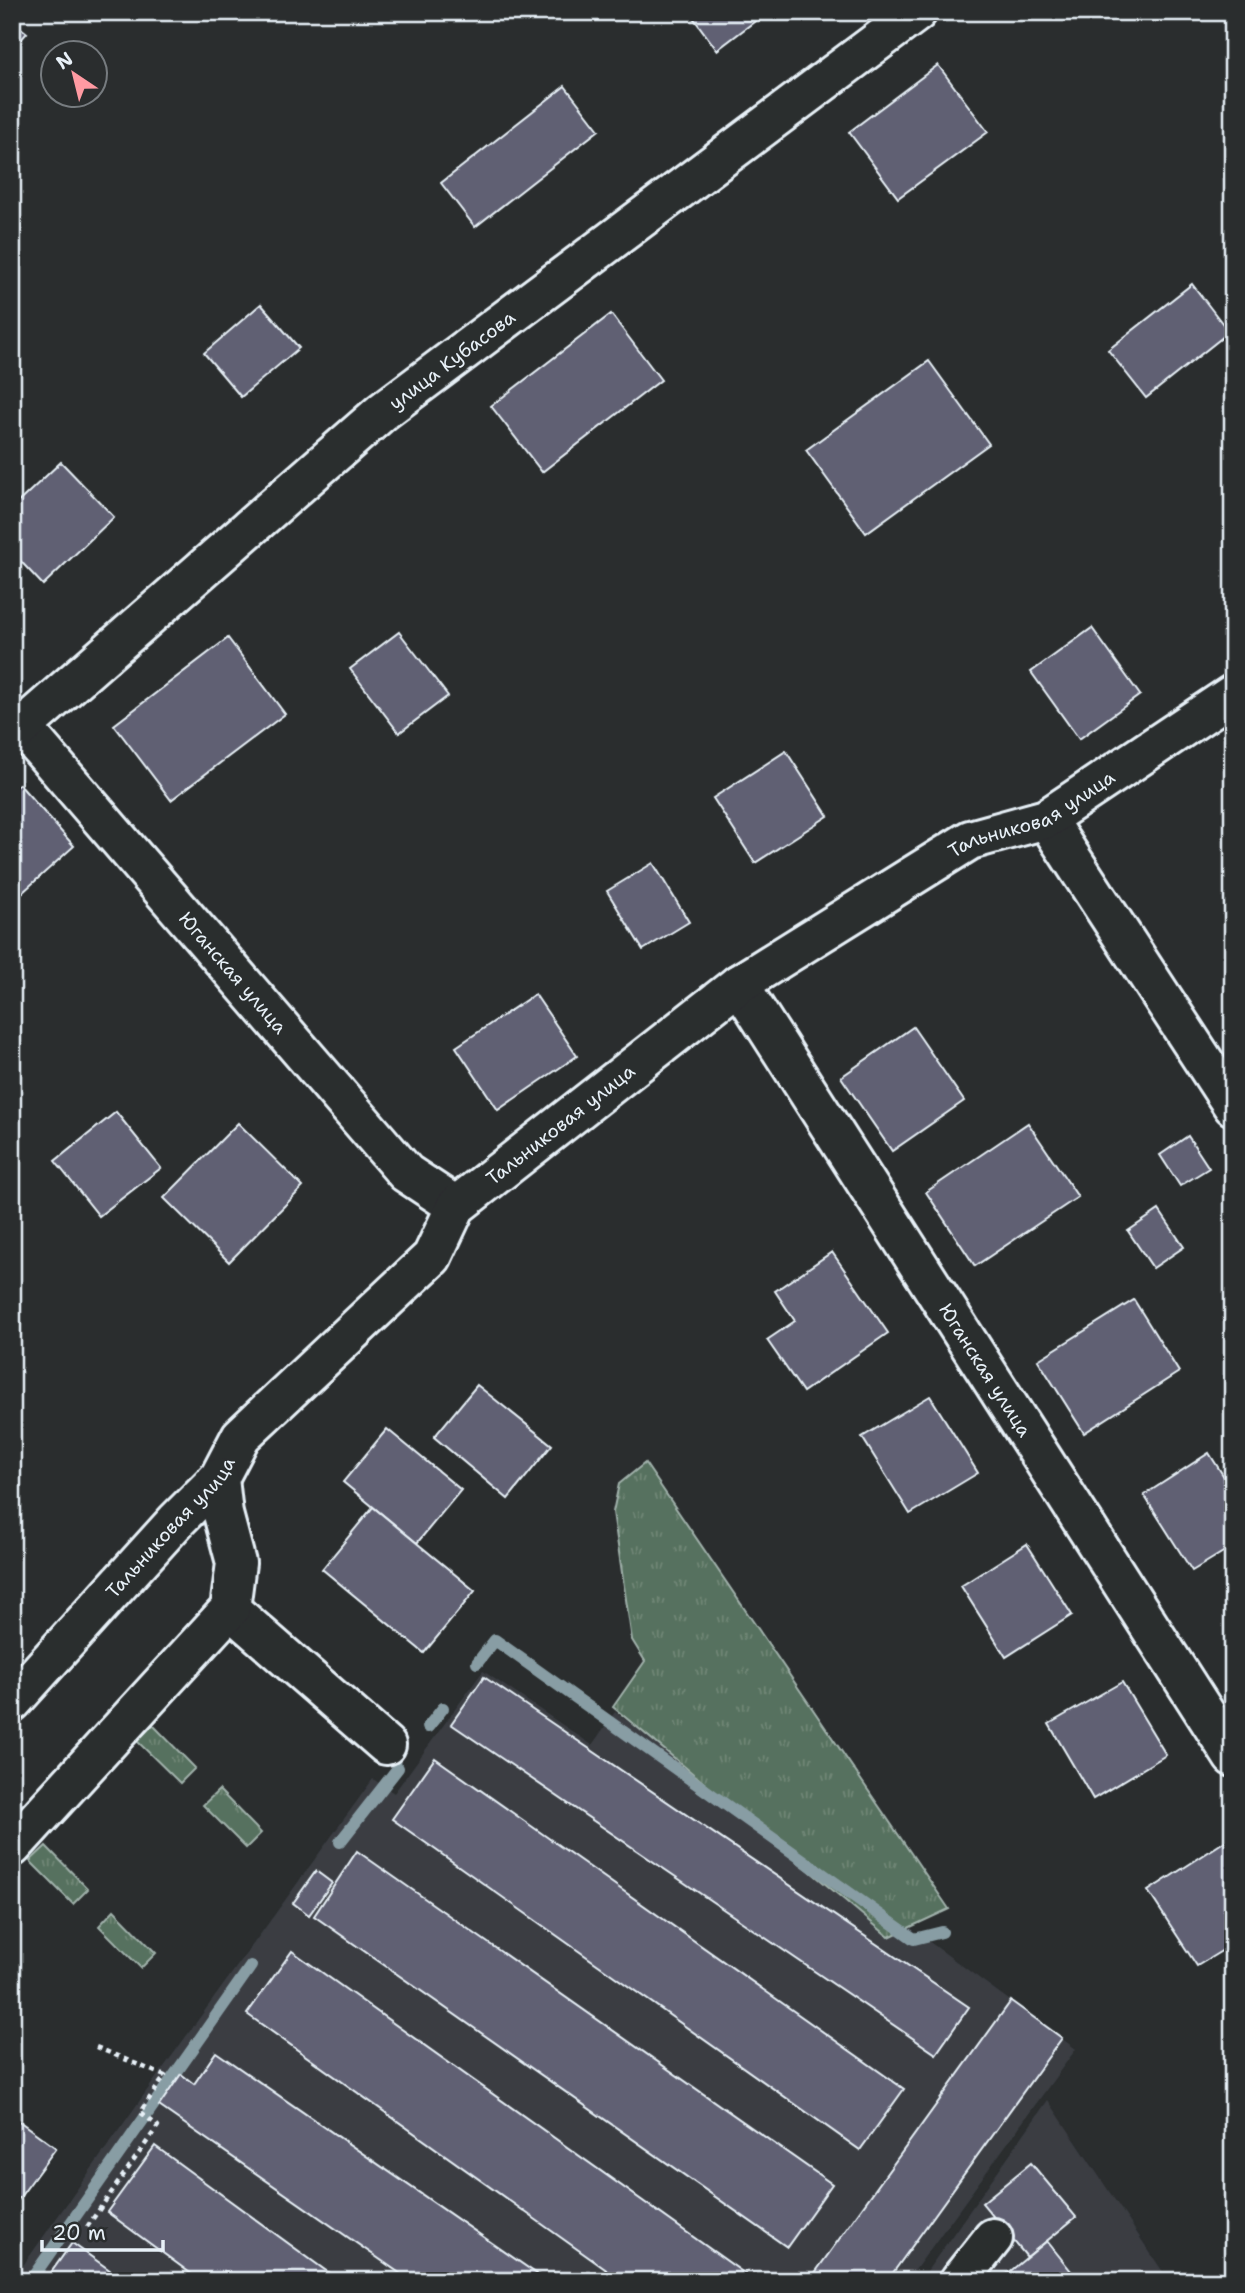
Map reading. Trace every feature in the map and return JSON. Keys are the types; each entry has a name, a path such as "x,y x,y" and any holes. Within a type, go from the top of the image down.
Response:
{"street":[{"name":"улица Кубасова","path":"17,731 382,412 916,12"},
{"name":"Тальниковая улица","path":"12,1702 176,1521 219,1478 242,1436 432,1257 456,1206 739,984 970,841 1046,818 1233,694"},
{"name":"Юганская улица","path":"17,731 406,1173 456,1206"},
{"path":"1046,818 1233,1106"},
{"name":"Юганская улица","path":"739,984 1233,1757"},
{"path":"12,1847 230,1609 236,1563 223,1514 219,1478"},
{"path":"230,1609 386,1745"},
{"path":"959,2281 993,2238"}],"path":[{"path":"88,2227 158,2126 140,2112 166,2076 96,2048"}],"shaded area":[{"path":"483,1671 592,1745 615,1712 1076,2049 907,2281 12,2281 373,1779 394,1793"},
{"path":"1048,2100 1169,2281 920,2281"}],"green space":[{"path":"645,1463 949,1909 889,1937 613,1707 645,1661 632,1640 613,1512 619,1484"},
{"path":"153,1725 195,1768 180,1783 137,1741"},
{"path":"219,1790 261,1833 246,1848 203,1805"},
{"path":"46,1846 88,1889 73,1904 30,1861"},
{"path":"114,1910 156,1953 141,1968 99,1926"}],"building":[{"path":"689,12 767,12 717,50"},
{"path":"12,21 27,33 12,50"},
{"path":"938,65 988,132 898,198 849,132"},
{"path":"565,86 599,130 475,227 441,183"},
{"path":"1192,284 1229,332 1146,398 1108,350"},
{"path":"261,304 299,348 241,397 204,353"},
{"path":"611,314 661,380 542,472 491,406"},
{"path":"929,361 989,444 866,533 806,450"},
{"path":"61,462 114,517 43,585 12,552 12,508"},
{"path":"1092,628 1140,695 1079,739 1031,672"},
{"path":"399,632 448,696 399,733 350,669"},
{"path":"228,638 285,714 171,800 114,725"},
{"path":"786,751 828,816 755,863 713,798"},
{"path":"19,784 74,846 12,902 12,790"},
{"path":"653,863 689,922 643,950 607,891"},
{"path":"535,994 577,1056 498,1110 456,1047"},
{"path":"913,1027 964,1101 892,1151 841,1077"},
{"path":"116,1112 161,1168 99,1216 55,1161"},
{"path":"238,1123 303,1187 229,1262 164,1198"},
{"path":"1028,1123 1078,1197 975,1266 926,1192"},
{"path":"1188,1136 1209,1168 1180,1186 1160,1155"},
{"path":"1159,1210 1184,1247 1153,1268 1128,1231"},
{"path":"832,1252 888,1333 803,1392 767,1340 795,1321 775,1291"},
{"path":"1134,1300 1179,1372 1084,1433 1038,1360"},
{"path":"477,1385 552,1445 508,1499 434,1437"},
{"path":"930,1396 978,1473 910,1514 862,1437"},
{"path":"387,1429 461,1490 417,1543 343,1482"},
{"path":"1209,1453 1233,1491 1233,1546 1192,1571 1144,1495"},
{"path":"373,1507 475,1591 424,1653 322,1569"},
{"path":"1027,1544 1072,1615 1006,1657 961,1586"},
{"path":"484,1677 969,2007 936,2054 451,1724"},
{"path":"1122,1682 1166,1755 1093,1799 1049,1724"},
{"path":"435,1758 904,2089 860,2150 392,1819"},
{"path":"1233,1836 1233,1944 1197,1966 1148,1891"},
{"path":"357,1851 832,2184 787,2247 314,1916"},
{"path":"316,1871 332,1883 309,1915 293,1903"},
{"path":"292,1951 755,2281 622,2281 247,2014"},
{"path":"1011,2001 1062,2038 887,2281 809,2281"},
{"path":"216,2052 547,2281 411,2281 159,2106 181,2074 194,2084"},
{"path":"12,2116 56,2148 12,2208"},
{"path":"155,2146 340,2281 201,2281 107,2212"},
{"path":"1031,2163 1076,2217 1027,2257 982,2203"},
{"path":"1047,2241 1079,2281 1003,2281 1002,2278"},
{"path":"72,2243 125,2281 45,2281"}],"waterway":[{"path":"477,1663 495,1640 914,1939 942,1932"},
{"path":"428,1727 443,1708"},
{"path":"340,1842 398,1768"},
{"path":"30,2281 251,1966"}]}
